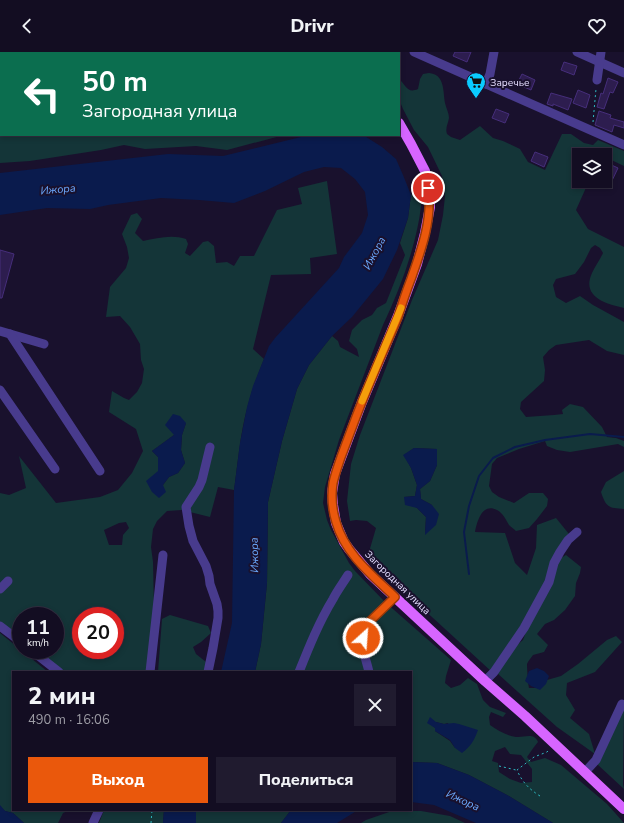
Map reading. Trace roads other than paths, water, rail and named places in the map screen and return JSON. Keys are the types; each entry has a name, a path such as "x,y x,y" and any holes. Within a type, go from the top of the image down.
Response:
{"main road":[{"name":"Загородная улица","path":"400,125 420,160 427,179 430,207 417,264 398,316 349,435 335,474 332,493 336,523 344,542 357,560 370,574 624,809"}],"street":[{"path":"414,52 624,146"},
{"path":"486,84 490,74 494,52"},
{"path":"578,52 624,73"},
{"path":"597,80 601,52"},
{"path":"0,331 44,344"},
{"path":"10,334 100,471"},
{"path":"0,390 55,469"},
{"path":"208,671 218,611 206,566 193,541 188,526 186,507 199,487 210,447"},
{"path":"485,681 494,672 524,628 549,582 554,563 560,552 568,540 577,532"},
{"path":"150,671 163,555"},
{"path":"299,671 320,622 333,598 348,576"},
{"path":"0,589 8,581"},
{"path":"369,671 363,646 363,630 371,620 395,597"},
{"path":"0,626 12,635"},
{"path":"42,659 58,671"},
{"path":"584,772 596,760 622,704"},
{"path":"93,823 99,811"}],"water":[{"name":"Ижора","path":"305,136 365,136 382,147 396,159 411,195 408,218 397,250 383,279 352,317 332,336 309,365 297,389 282,441 268,502 267,583 261,644 255,671 221,671 232,623 234,490 240,443 247,407 253,386 269,346 339,268 344,257 362,233 368,215 365,192 355,179 341,168 324,167 304,172 265,191 234,203 161,198 90,209 47,208 0,215 0,173 168,154 223,156"},
{"path":"173,414 180,416 186,423 182,435 181,450 185,463 178,473 169,477 163,485 166,492 159,498 152,492 146,481 158,471 158,457 152,451 174,435 165,425"},
{"path":"414,448 437,449 437,465 430,481 420,489 421,499 432,505 439,514 436,525 425,535 426,517 417,508 405,505 404,497 415,496 417,485 411,468 403,455"},
{"path":"537,668 544,671 549,676 546,684 540,690 531,686 525,681 529,671"},
{"path":"430,717 436,722 444,724 454,723 478,730 472,743 462,753 455,748 450,740 435,731 435,728 427,723"},
{"name":"Ижора","path":"412,762 437,763 469,775 507,795 553,823 476,823 434,805 412,802"},
{"path":"0,805 5,811 13,813 24,823 0,823"},
{"path":"164,811 196,811 196,823 163,823"},
{"path":"290,811 356,811 337,823 281,823"}],"waterway":[{"path":"469,574 464,532 469,506 479,476 493,458 515,447 545,440 590,434 624,437"}],"place":[{"name":"Заречье","path":"476,99"}]}
